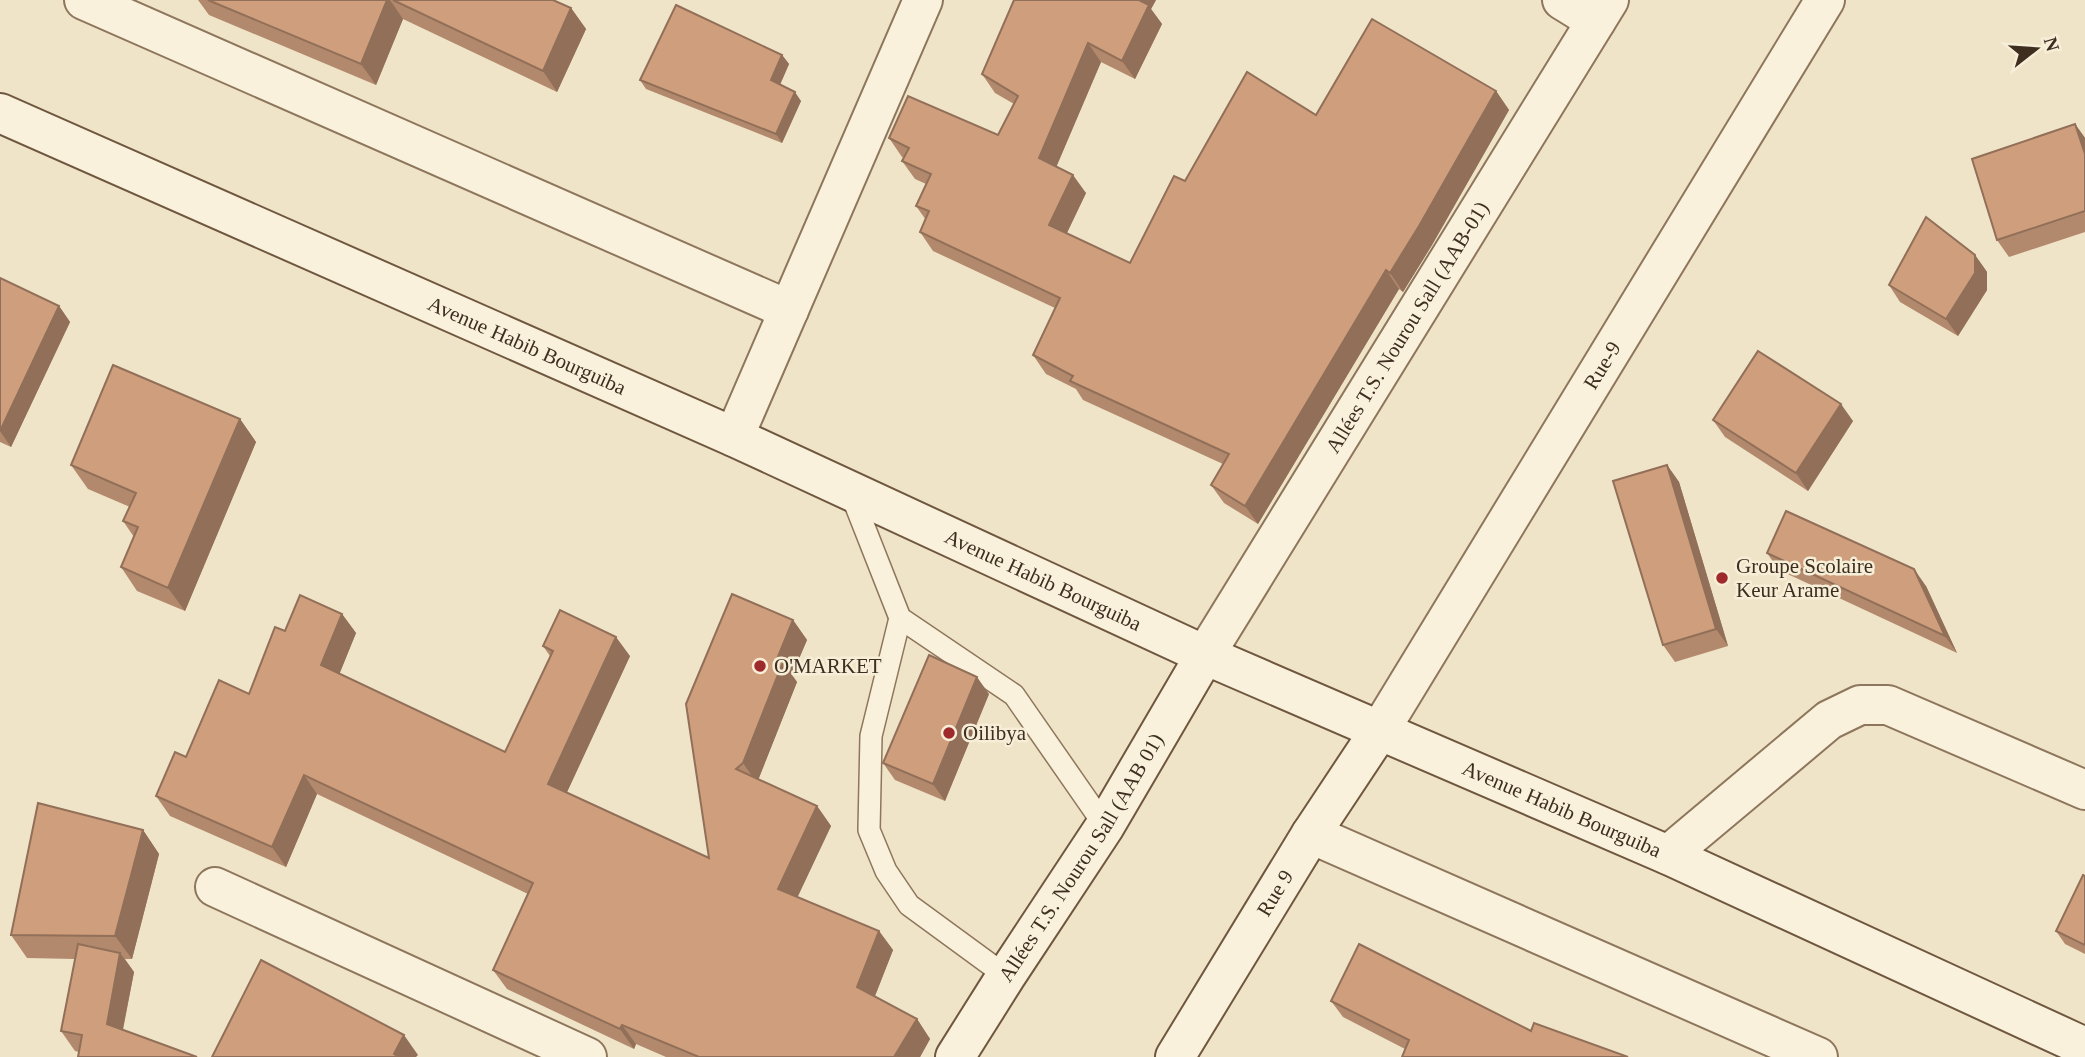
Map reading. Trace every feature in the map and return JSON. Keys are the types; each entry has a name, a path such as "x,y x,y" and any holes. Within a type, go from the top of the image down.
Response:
{"street":[{"path":"84,0 789,310"},
{"path":"734,437 923,0"},
{"path":"1562,0 1603,11"},
{"name":"Rue-9","path":"1380,730 1825,0"},
{"name":"Allées T.S. Nourou Sall (AAB-01)","path":"1205,655 1603,11"},
{"name":"Avenue Habib Bourguiba","path":"0,113 734,437 1205,655 1668,855 2085,1047"},
{"name":"Allées T.S. Nourou Sall (AAB 01)","path":"955,1057 1104,826 1205,655"},
{"path":"1668,855 1829,720 1860,705 1888,705 2085,790"},
{"name":"Rue 9","path":"1175,1057 1311,834 1380,730"},
{"path":"1311,834 1818,1057"},
{"path":"215,887 587,1057"}],"lane":[{"path":"850,491 900,618 1014,695 1104,826"},
{"path":"900,618 871,736 869,831 886,870 909,905 1006,976"}],"building":[{"path":"208,0 387,0 361,64"},
{"path":"393,0 553,0 571,8 543,71"},
{"path":"1014,0 1139,0 1149,5 1122,61 1088,43 1039,158 1073,175 1049,225 1130,263 1174,176 1185,181 1247,72 1316,115 1372,19 1496,91 1419,226 1390,273 1386,270 1245,506 1211,485 1229,454 1070,381 1073,376 1033,355 1060,298 920,232 929,211 916,206 931,174 902,161 909,148 889,138 908,96 998,135 1018,96 982,74"},
{"path":"676,5 782,55 771,80 795,92 776,134 640,80"},
{"path":"2075,124 2085,154 2085,211 1997,240 1972,159"},
{"path":"1926,217 1975,255 1975,273 1946,319 1889,285"},
{"path":"0,278 59,306 0,431"},
{"path":"1758,351 1841,404 1796,473 1713,420"},
{"path":"113,365 240,419 168,588 121,567 138,527 123,521 136,493 71,465"},
{"path":"1667,465 1716,629 1663,645 1613,481"},
{"path":"1786,511 1914,569 1945,636 1767,553"},
{"path":"732,594 793,620 777,659 783,662 743,763 736,769 817,806 778,889 879,931 857,987 917,1019 894,1057 699,1057 622,1025 620,1029 493,970 533,883 304,775 272,847 156,796 175,752 186,757 219,680 249,694 275,627 285,631 300,595 342,614 321,665 505,752 553,651 543,646 560,610 616,637 548,784 709,858 686,704"},
{"path":"929,655 977,677 933,784 883,763"},
{"path":"38,803 143,830 115,936 11,935"},
{"path":"2083,875 2085,876 2085,945 2056,931"},
{"path":"78,944 120,953 107,1024 197,1057 78,1057 82,1035 61,1031"},
{"path":"1359,944 1531,1031 1534,1023 1628,1057 1402,1057 1409,1040 1331,1001"},
{"path":"261,960 404,1035 394,1054 399,1057 212,1057"}],"place":[{"name":"Groupe Scolaire Keur Arame","path":"1722,578"},
{"name":"O'MARKET","path":"760,666"},
{"name":"Oilibya","path":"949,733"}]}
